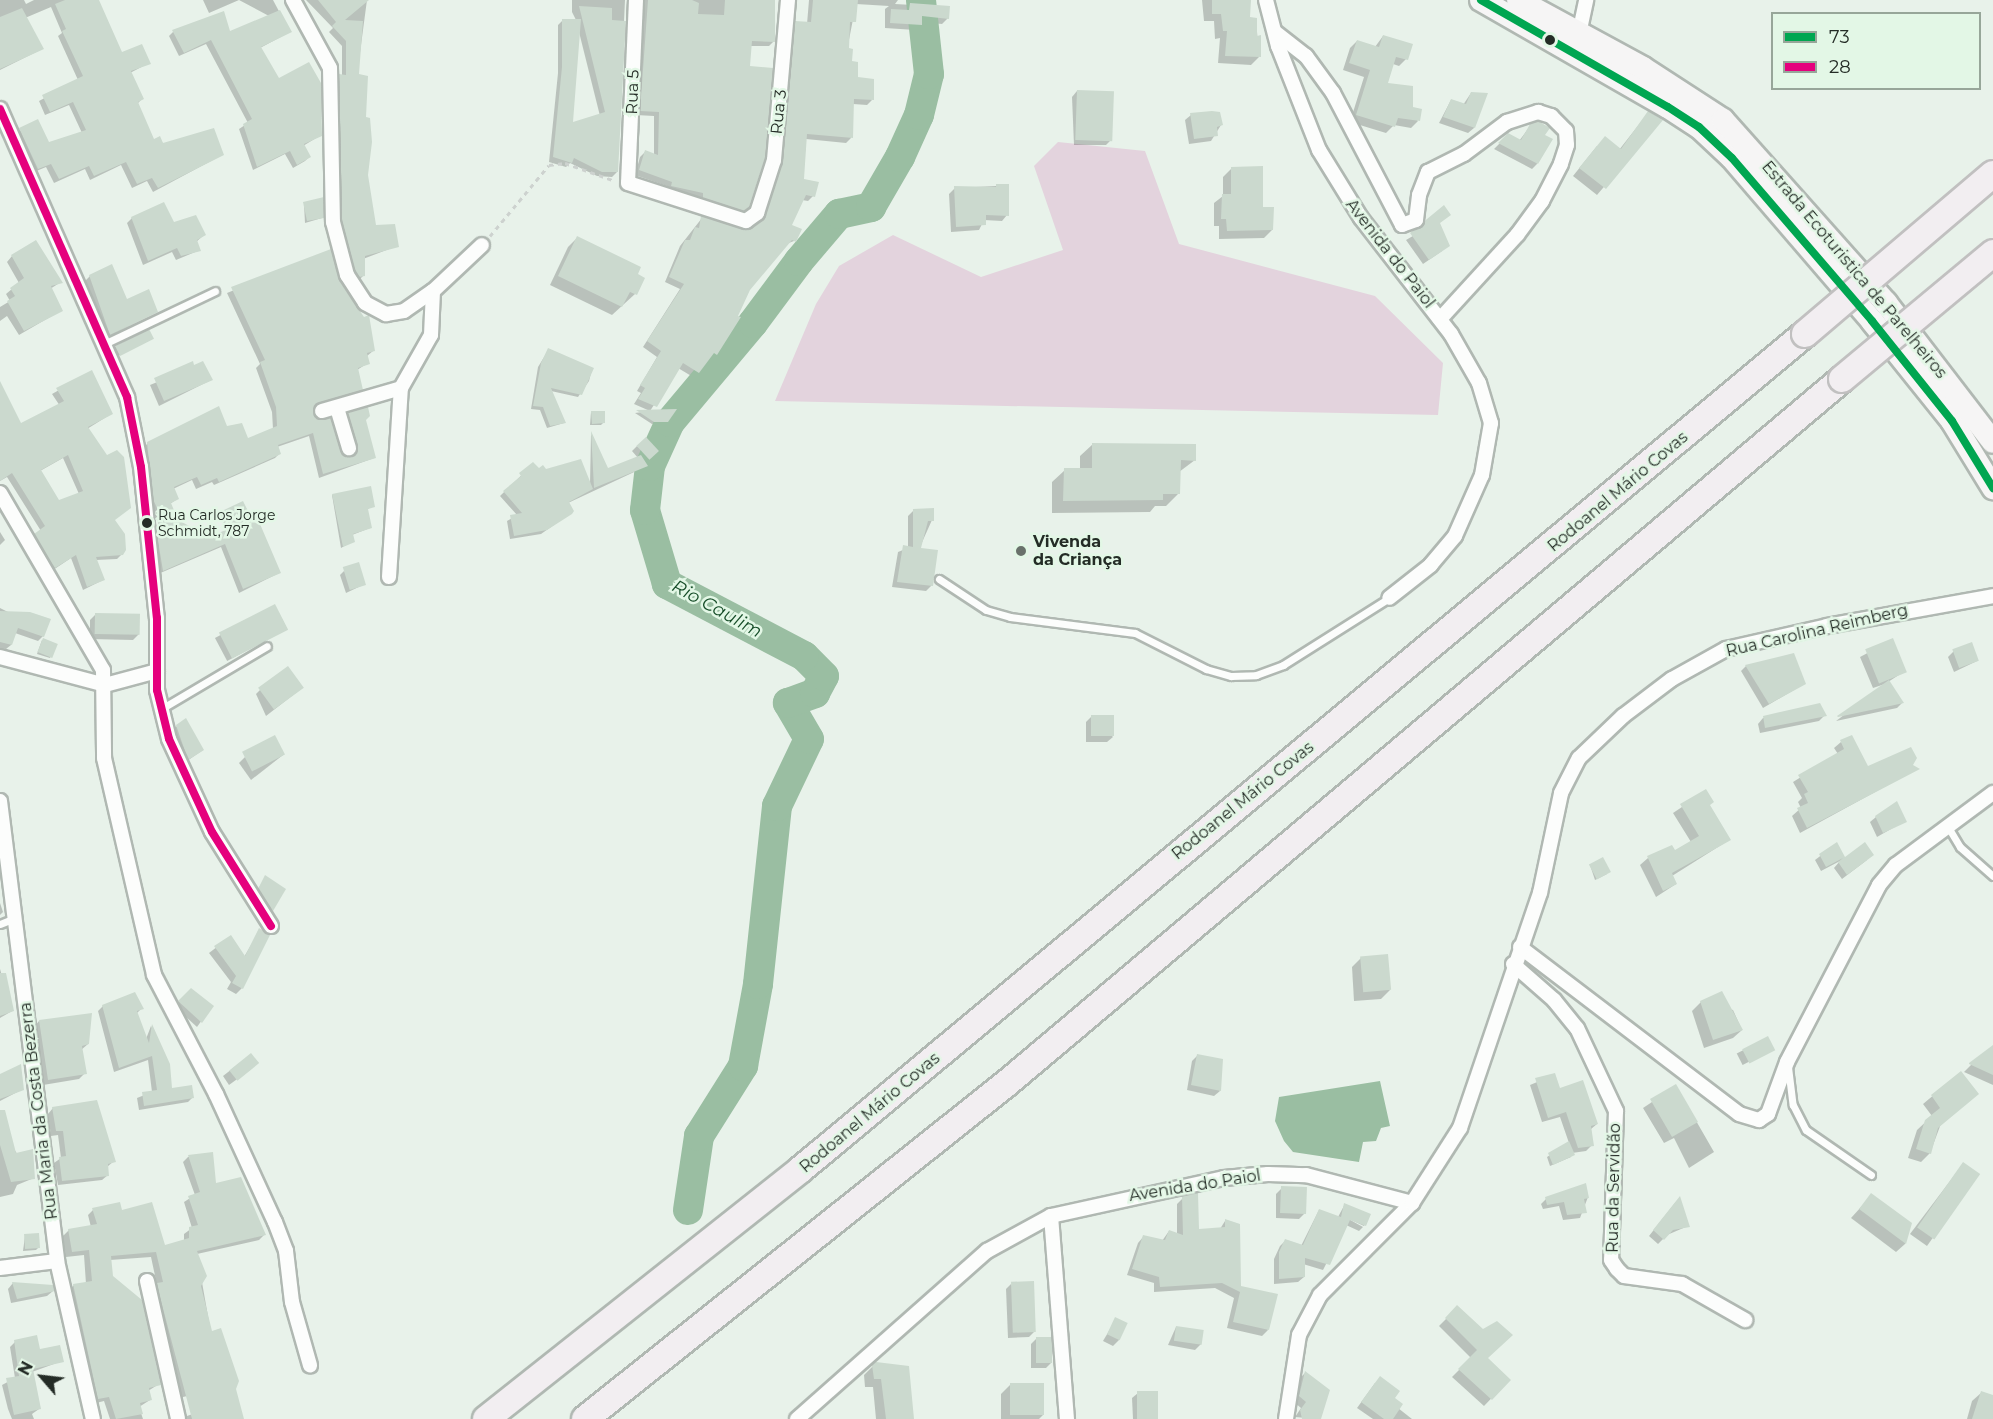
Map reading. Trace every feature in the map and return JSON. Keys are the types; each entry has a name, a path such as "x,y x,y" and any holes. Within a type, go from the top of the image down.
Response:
{"highway":[{"name":"Rodoanel Mário Covas","path":"486,1419 800,1170 1805,334 1993,174"},
{"path":"585,1419 1007,1083 1993,253"}],"main road":[{"name":"Estrada Ecoturistica de Parelheiros","path":"1481,0 1668,107 1699,127 1732,158 1952,421 1970,444 1993,488"},
{"name":"Estrada Ecoturistica de Parelheiros","path":"1518,0 1670,84 1723,120 1886,303 1993,442"}],"street":[{"path":"293,0 330,68 333,87 331,202 338,248 347,275 365,303 386,314 404,311 433,291 482,245"},
{"name":"Rua 5","path":"628,183 636,0"},
{"name":"Rua 3","path":"628,183 753,220 774,160 788,0"},
{"name":"Avenida do Paiol","path":"1266,0 1275,32 1319,150 1341,189 1440,319 1479,383 1491,423 1490,448 1470,507 1455,536 1431,565 1389,598"},
{"path":"1579,34 1586,0"},
{"path":"1275,32 1306,56 1333,93 1402,225 1416,220 1419,195 1428,172 1464,154 1507,122 1538,112 1551,116 1566,131 1567,145 1561,164 1542,201 1517,235 1440,319"},
{"path":"0,109 127,397 141,466 157,618 157,671 161,709 169,739 212,832 271,926"},
{"path":"389,577 401,388 431,335 433,291"},
{"path":"322,411 401,388"},
{"path":"337,408 349,448"},
{"path":"0,493 92,648 105,685 101,723 104,758 154,975 260,1185 286,1251 292,1302 310,1365"},
{"name":"Rua Carolina Reimberg","path":"1520,947 1540,893 1556,812 1568,775 1594,741 1672,679 1726,649 1827,626 1993,596"},
{"path":"0,657 105,685 157,671"},
{"path":"1286,1419 1299,1335 1320,1296 1412,1203 1460,1128 1520,947 1749,1120 1768,1114 1787,1062 1879,885 1896,865 1993,793"},
{"name":"Rua Maria da Costa Bezerra","path":"0,801 57,1261 93,1419"},
{"name":"Rua da Servidão","path":"1513,964 1554,1000 1577,1028 1616,1112 1611,1260 1624,1275 1682,1284 1744,1320"},
{"name":"Avenida do Paiol","path":"797,1419 987,1251 1051,1216 1212,1180 1268,1174 1306,1175 1412,1203"},
{"path":"1051,1216 1067,1419"},
{"path":"0,1268 57,1261"},
{"path":"147,1281 178,1419"}],"lane":[{"path":"104,344 215,291"},
{"path":"939,579 986,610 1010,617 1129,631 1206,669 1231,676 1256,675 1283,665 1389,598"},
{"path":"161,709 267,646"},
{"path":"1948,827 1960,847 1993,876"},
{"path":"0,924 15,918"},
{"path":"1787,1062 1793,1105 1806,1130 1871,1175"}],"path":[{"path":"482,245 549,165 565,163 628,183"}],"shaded area":[{"path":"1058,142 1145,151 1179,244 1375,296 1443,363 1438,415 775,401 816,304 839,266 893,235 981,277 1063,250 1034,166"},
{"path":"1380,1081 1390,1126 1381,1128 1376,1141 1363,1142 1359,1162 1293,1152 1284,1141 1275,1121 1279,1097"}],"building":[{"path":"65,0 99,0 122,52 142,44 151,64 131,71 144,99 138,102 154,139 160,136 163,143 214,128 224,155 158,188 152,178 137,184 126,162 94,176 89,166 59,179 51,164 38,169 19,128 38,119 49,142 86,130 73,102 50,112 42,95 83,76 62,31 66,29 55,4"},
{"path":"318,0 369,0 345,20 363,21 359,74 368,76 366,117 370,118 372,142 368,175 376,225 395,224 399,247 365,256 365,276 359,277 355,271 342,221 339,74 346,75 346,41 332,26 336,22"},
{"path":"648,0 692,0 699,3 698,14 724,15 725,0 775,0 775,42 752,41 750,66 773,68 765,158 749,207 744,211 703,198 703,193 671,186 672,182 639,170 645,150 658,155 659,112 640,111"},
{"path":"813,0 858,0 856,22 850,22 849,48 853,49 852,61 858,62 858,77 874,79 874,100 854,99 853,138 807,134 804,179 819,182 815,197 806,195 792,225 802,229 796,242 792,240 750,290 738,316 741,317 717,355 714,353 699,373 683,363 657,407 638,399 645,388 640,385 661,351 647,341 684,284 669,277 685,240 690,240 695,227 699,228 701,216 747,230 765,216 783,161 795,21 811,22"},
{"path":"1212,0 1251,0 1250,17 1257,18 1257,36 1261,35 1261,57 1225,56 1227,31 1223,31 1221,14 1212,14"},
{"path":"910,3 950,6 949,19 922,16 922,25 890,23 891,9 909,10"},
{"path":"579,6 612,8 612,20 626,21 618,172 602,172 574,158 572,163 553,157 562,67 562,19 581,19 573,122 605,112"},
{"path":"22,8 44,49 0,69 0,17"},
{"path":"280,10 292,32 261,47 279,78 309,62 321,83 322,136 304,144 311,157 297,165 290,151 257,167 243,124 252,119 211,40 184,53 172,30 224,11 230,31"},
{"path":"1383,35 1413,44 1408,60 1396,57 1388,83 1413,86 1413,107 1422,109 1420,121 1398,118 1395,127 1356,115 1370,70 1349,63 1357,40 1379,47"},
{"path":"1077,90 1114,91 1112,141 1075,140"},
{"path":"1471,92 1488,93 1475,128 1443,117 1451,99 1466,104"},
{"path":"1648,111 1663,120 1606,189 1579,168 1605,136 1621,149"},
{"path":"1220,112 1223,125 1217,127 1218,136 1194,139 1190,113"},
{"path":"1538,121 1550,128 1545,135 1553,139 1538,164 1498,143 1508,133 1521,140 1530,124"},
{"path":"1263,166 1263,207 1274,207 1273,230 1227,231 1226,219 1221,219 1222,194 1231,194 1231,167"},
{"path":"996,184 1009,184 1009,216 986,215 986,225 956,227 954,186 996,187"},
{"path":"324,197 324,218 307,221 303,202"},
{"path":"164,202 174,222 196,215 206,235 197,240 201,251 181,256 177,248 148,261 131,217"},
{"path":"1444,205 1451,215 1440,223 1450,246 1429,260 1410,233"},
{"path":"577,236 641,267 638,274 645,278 637,295 630,292 622,307 558,276"},
{"path":"36,240 63,283 51,286 63,311 24,331 7,301 15,296 10,288 24,278 11,255"},
{"path":"331,249 339,280 364,317 369,315 375,351 367,353 370,364 358,368 363,390 319,403 313,413 319,420 331,418 341,451 351,457 358,446 348,413 368,407 370,416 366,420 376,458 323,474 313,433 278,445 281,454 219,482 217,478 201,485 197,477 174,487 179,499 171,503 178,520 210,537 232,527 224,510 243,501 252,519 257,517 281,573 243,589 225,544 163,571 157,535 167,531 153,499 147,442 219,406 227,426 242,423 248,438 277,426 276,407 260,362 265,360 231,287"},
{"path":"112,264 127,299 149,289 158,312 110,335 89,275"},
{"path":"149,329 154,339 120,356 115,346"},
{"path":"548,348 594,368 582,395 551,388 566,423 550,426 543,407 533,406 541,363"},
{"path":"193,361 194,365 203,361 213,380 164,401 154,378"},
{"path":"92,370 113,414 88,427 107,455 117,450 124,457 131,508 115,520 125,534 126,550 123,555 96,557 105,580 87,587 76,555 55,568 50,561 34,534 45,526 12,473 0,481 0,381 21,423 64,401 56,388","holes":["68,455 83,491 59,500 41,470"]},
{"path":"677,409 668,422 654,422 636,410"},
{"path":"591,411 605,411 605,423 592,424"},
{"path":"591,431 608,468 641,455 648,466 594,488"},
{"path":"646,437 659,451 649,460 636,446"},
{"path":"1092,443 1196,444 1196,461 1181,460 1180,494 1163,494 1163,500 1063,501 1064,468 1092,468"},
{"path":"581,459 593,489 569,502 574,511 572,514 547,530 514,536 510,515 522,513 503,491 521,476 519,473 533,462 539,468 543,465 546,469"},
{"path":"371,486 375,507 368,509 372,528 353,534 355,542 343,547 332,494"},
{"path":"934,508 934,521 928,521 921,548 938,550 933,586 897,582 903,545 913,547 913,509"},
{"path":"359,562 366,585 350,590 343,567"},
{"path":"275,604 288,630 232,658 219,633"},
{"path":"0,611 30,612 51,619 44,637 18,628 12,645 0,642"},
{"path":"95,613 140,614 140,635 95,634"},
{"path":"43,638 58,644 52,658 37,652"},
{"path":"1893,638 1907,672 1879,684 1865,649"},
{"path":"1972,642 1979,661 1959,668 1952,649"},
{"path":"1794,653 1806,684 1769,704 1745,665"},
{"path":"288,666 304,688 274,710 258,688"},
{"path":"1889,680 1904,703 1837,716"},
{"path":"1820,703 1827,716 1765,728 1763,716"},
{"path":"1091,715 1114,715 1114,736 1091,736"},
{"path":"186,718 204,750 188,760 176,725"},
{"path":"275,735 285,755 252,771 242,752"},
{"path":"1852,735 1868,766 1911,747 1917,758 1913,765 1920,769 1807,828 1797,808 1808,803 1804,794 1808,792 1798,775 1844,749 1840,740"},
{"path":"1706,789 1714,802 1710,805 1731,840 1672,873 1677,884 1663,891 1647,856 1672,845 1675,850 1699,836 1680,804"},
{"path":"1897,801 1907,822 1883,833 1875,816"},
{"path":"1837,842 1845,857 1865,842 1874,855 1847,875 1838,862 1843,858 1826,867 1819,854"},
{"path":"1603,857 1611,872 1597,880 1589,865"},
{"path":"265,875 286,889 273,911 258,889"},
{"path":"259,928 270,935 243,989 232,983 236,976 214,946 231,935 245,956"},
{"path":"1388,954 1391,990 1363,992 1360,956"},
{"path":"0,973 6,973 14,1011 0,1016"},
{"path":"191,988 214,1006 202,1023 178,1001"},
{"path":"1722,991 1743,1030 1713,1040 1700,1001"},
{"path":"135,992 144,1009 137,1011 149,1043 152,1024 170,1064 172,1088 192,1085 194,1098 144,1106 142,1092 157,1090 152,1056 119,1068 102,1005"},
{"path":"92,1013 89,1044 82,1046 87,1074 48,1080 39,1020"},
{"path":"1768,1036 1775,1050 1749,1063 1742,1049"},
{"path":"1993,1045 1993,1075 1969,1064 1969,1063"},
{"path":"251,1053 259,1063 237,1081 229,1071"},
{"path":"1197,1054 1223,1059 1221,1091 1191,1085"},
{"path":"21,1064 24,1090 0,1099 0,1074"},
{"path":"1961,1071 1979,1094 1938,1128 1931,1154 1916,1149 1925,1120 1940,1108 1931,1095"},
{"path":"1555,1073 1560,1088 1583,1080 1598,1124 1591,1126 1594,1146 1578,1148 1566,1112 1548,1118 1535,1078"},
{"path":"1676,1084 1698,1122 1672,1137 1650,1099"},
{"path":"97,1100 116,1162 108,1164 109,1176 62,1181 59,1157 66,1156 63,1131 56,1131 52,1107"},
{"path":"0,1110 5,1110 16,1153 33,1149 35,1179 11,1182 0,1145"},
{"path":"1569,1141 1575,1155 1553,1165 1548,1153"},
{"path":"213,1152 216,1183 241,1177 266,1235 197,1251 207,1276 201,1286 212,1331 221,1328 239,1381 236,1389 244,1419 192,1419 160,1297 157,1283 163,1282 156,1252 111,1256 113,1276 142,1300 161,1385 149,1388 152,1400 140,1403 143,1414 116,1419 109,1397 98,1399 73,1284 92,1281 89,1250 72,1252 68,1229 97,1224 92,1208 120,1202 122,1210 152,1202 165,1245 189,1238 189,1227 198,1225 188,1196 200,1192 188,1155"},
{"path":"1963,1162 1980,1174 1934,1240 1917,1228"},
{"path":"1586,1183 1589,1198 1584,1199 1587,1213 1567,1215 1564,1202 1547,1205 1545,1197"},
{"path":"1281,1186 1307,1187 1306,1214 1280,1213"},
{"path":"1198,1193 1199,1229 1225,1227 1225,1219 1240,1224 1241,1286 1278,1294 1269,1330 1233,1322 1240,1292 1222,1283 1160,1287 1159,1277 1132,1269 1143,1235 1165,1240 1169,1230 1183,1235 1182,1196"},
{"path":"1871,1193 1912,1223 1906,1244 1859,1209"},
{"path":"1680,1196 1690,1227 1673,1230 1664,1240 1653,1230"},
{"path":"1344,1203 1371,1214 1366,1226 1350,1220 1330,1265 1305,1258 1305,1277 1279,1279 1279,1252 1285,1239 1303,1245 1319,1209 1341,1217"},
{"path":"39,1233 40,1248 25,1249 24,1234"},
{"path":"1034,1281 1036,1332 1013,1333 1011,1282"},
{"path":"12,1282 53,1285 55,1291 17,1299"},
{"path":"1457,1305 1483,1329 1497,1321 1513,1335 1488,1358 1511,1380 1492,1400 1458,1369 1477,1350 1445,1318"},
{"path":"1115,1317 1128,1323 1120,1340 1107,1334"},
{"path":"1176,1326 1204,1330 1202,1345 1174,1341"},
{"path":"37,1335 40,1349 60,1345 64,1362 33,1369 41,1409 14,1415 6,1378 19,1376 14,1340"},
{"path":"1036,1337 1052,1337 1052,1363 1036,1363"},
{"path":"876,1362 909,1366 914,1419 886,1419 881,1379 874,1379 872,1365"},
{"path":"1305,1371 1330,1390 1321,1419 1302,1419 1300,1410 1306,1402 1299,1396"},
{"path":"1380,1376 1400,1391 1395,1398 1403,1404 1393,1419 1384,1419 1361,1402"},
{"path":"1010,1383 1044,1383 1044,1415 1010,1415"},
{"path":"1137,1391 1158,1391 1158,1419 1137,1419"},
{"path":"1981,1391 1993,1395 1993,1419 1972,1419"}],"waterway":[{"name":"Rio Caulim","path":"688,1210 699,1136 743,1066 758,984 777,806 809,739 788,703 815,693 824,676 804,656 667,584 645,510 650,466 670,422 753,323 799,261 839,214 871,207 900,157 919,115 929,74 921,0"}],"transit line":[{"name":"73","path":"1481,0 1668,107 1699,127 1732,158 1872,321 1952,421 1993,488"},
{"name":"28","path":"0,109 127,397 141,467 157,618 157,690 169,739 212,832 271,926"}],"place":[{"name":"Rua Carlos Jorge Schmidt, 787","path":"147,523"},
{"name":"Vivenda da Criança","path":"1021,551"}]}
